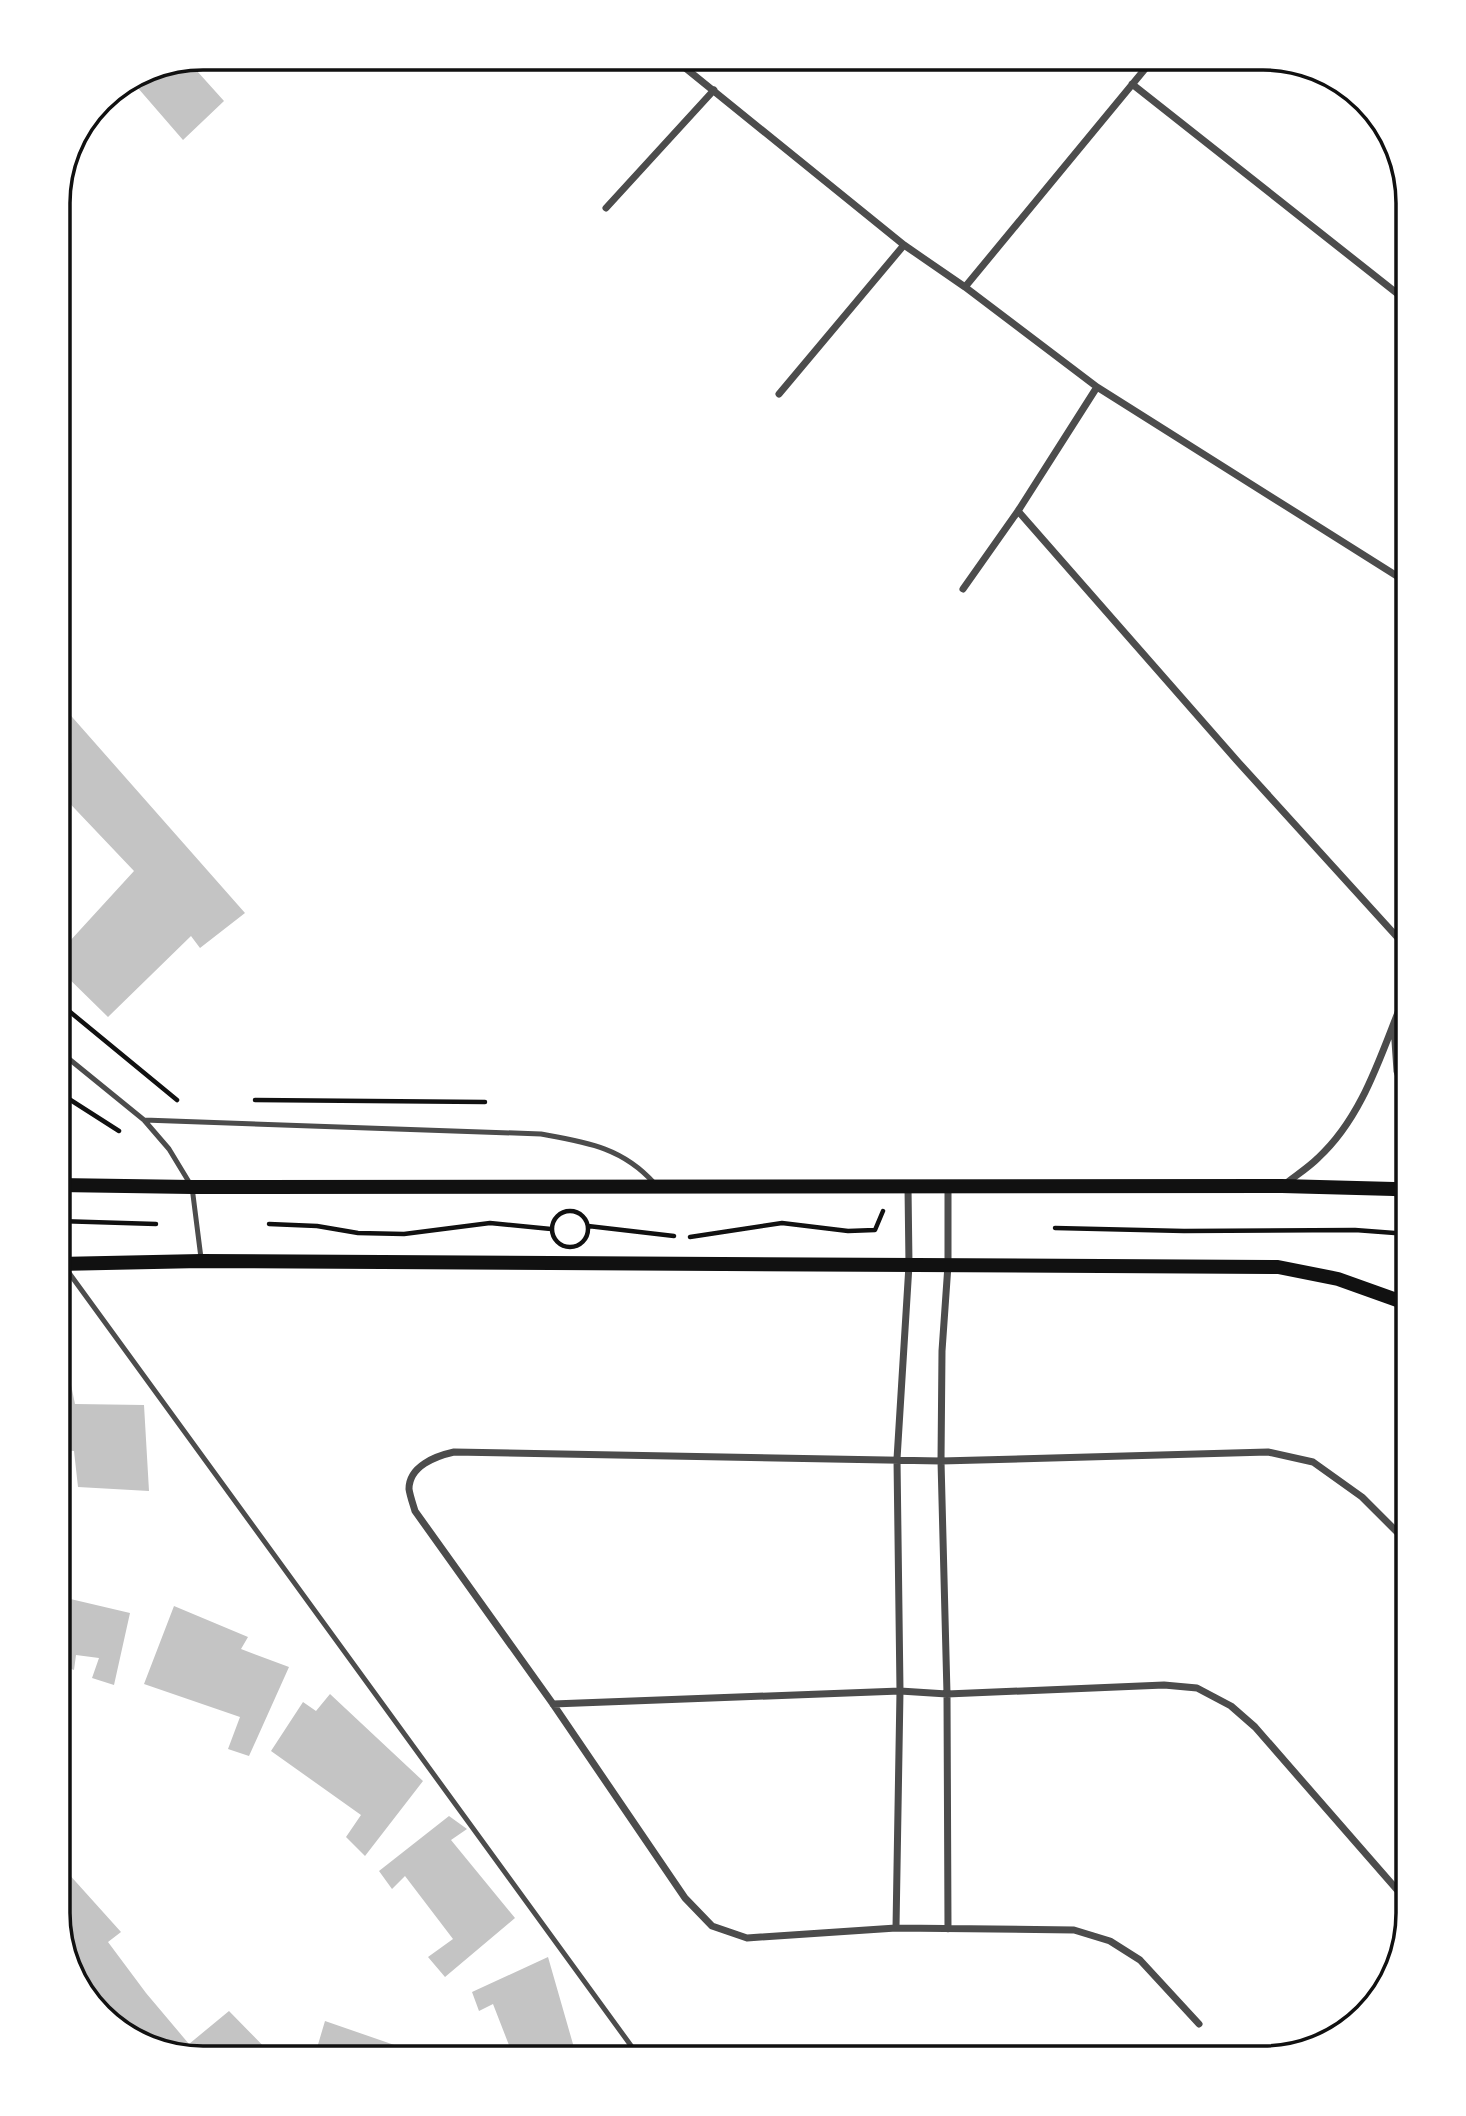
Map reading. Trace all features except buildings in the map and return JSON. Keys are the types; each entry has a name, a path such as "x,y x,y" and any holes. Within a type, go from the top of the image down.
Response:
{"main road":[{"path":"70,1185 658,1188 1282,1186 1396,1189"},
{"path":"70,1264 201,1261 1278,1266 1338,1279 1396,1300"}],"street":[{"path":"688,70 904,245 965,287 1097,387 1396,575"},
{"path":"965,287 1144,70"},
{"path":"1132,84 1396,293"},
{"path":"606,208 714,90"},
{"path":"779,394 904,245"},
{"path":"963,589 1018,511 1097,387"},
{"path":"1018,511 1239,763 1396,936"},
{"path":"1282,1186 1318,1158 1345,1127 1368,1087 1396,1015"},
{"path":"1393,1022 1396,1059"},
{"path":"896,1928 900,1690 897,1459 909,1265 908,1187"},
{"path":"948,1187 941,1461 947,1694 948,1929"},
{"path":"1199,2024 1140,1960 1110,1941 1074,1930 896,1928 747,1938 712,1926 685,1898 553,1704 415,1511 409,1487 418,1468 437,1456 454,1452 941,1461 1268,1452 1313,1462 1362,1496 1396,1531"},
{"path":"553,1704 900,1690 947,1694 1164,1685 1197,1688 1231,1706 1255,1727 1396,1889"}],"lane":[{"path":"70,1060 144,1120 169,1149 192,1187 201,1261"},
{"path":"144,1120 541,1134 587,1142 618,1154 640,1167 658,1188"},
{"path":"70,1278 631,2046"}],"path":[{"path":"70,1012 175,1100 189,1100"},
{"path":"70,1100 119,1131"},
{"path":"243,1100 485,1102"},
{"path":"588,1226 683,1237 782,1223 848,1231 876,1230 886,1204"},
{"path":"571,1211 582,1215 588,1226 585,1242 569,1248 559,1244 551,1229 555,1218 571,1211"},
{"path":"70,1221 156,1224"},
{"path":"269,1224 317,1226 358,1233 404,1234 490,1223 551,1229"},
{"path":"1055,1228 1355,1230 1396,1233"}]}
